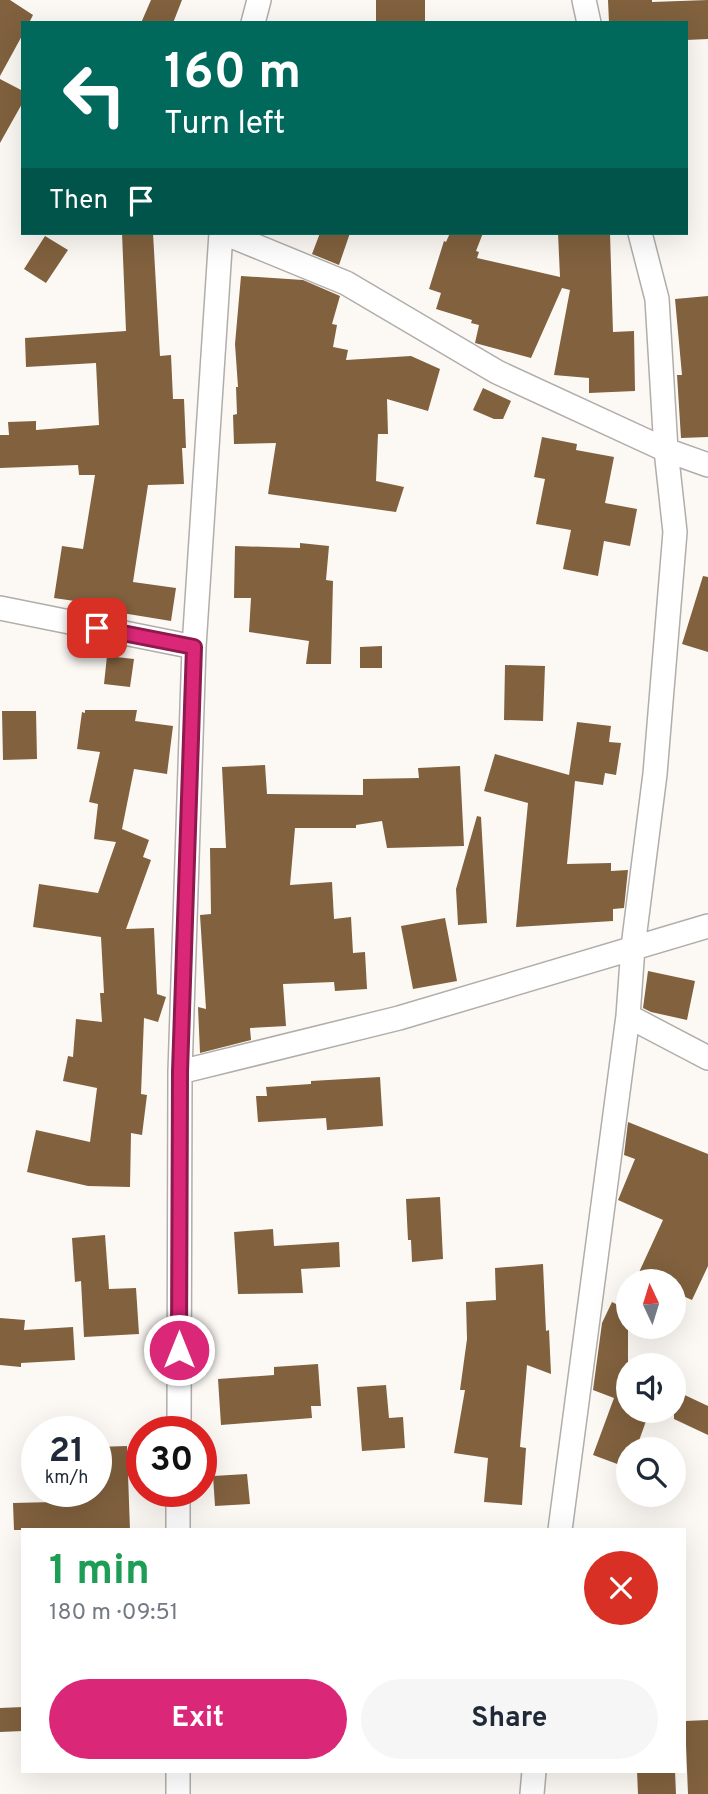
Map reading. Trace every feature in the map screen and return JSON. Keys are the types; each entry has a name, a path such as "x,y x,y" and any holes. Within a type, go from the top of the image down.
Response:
{"street":[{"path":"254,21 259,0"},
{"path":"584,0 589,21"},
{"path":"179,1416 180,1072 194,647 222,235"},
{"path":"227,235 345,283 497,372 666,450 708,465"},
{"path":"560,1528 628,1016 633,947 656,774 675,532 666,450 657,299 641,235"},
{"path":"0,608 194,647"},
{"path":"180,1072 399,1018 708,926"},
{"path":"628,1016 708,1058"},
{"path":"178,1507 178,1528"},
{"path":"177,1794 178,1773"},
{"path":"532,1794 534,1773"}],"building":[{"path":"0,0 10,0 33,15 30,21 21,21 21,38 0,76"},
{"path":"151,0 182,0 174,21 142,21"},
{"path":"376,0 425,0 425,21 376,21"},
{"path":"608,0 708,0 708,39 688,40 688,21 609,21"},
{"path":"0,79 21,90 21,106 0,143"},
{"path":"122,235 153,235 160,356 171,355 173,399 184,399 184,484 148,485 133,582 176,588 171,621 122,613 123,608 54,598 62,546 83,549 95,475 79,475 78,465 0,468 0,435 9,435 8,422 36,421 36,430 99,425 96,363 26,367 25,338 126,331"},
{"path":"319,235 349,235 339,265 312,254"},
{"path":"449,235 482,235 476,251 479,252 477,258 560,277 558,235 610,235 613,332 634,331 635,391 589,393 589,378 554,375 570,290 562,288 531,358 475,343 479,325 471,323 472,320 436,309 441,293 429,289 444,241 446,242"},
{"path":"45,236 68,250 46,283 24,269"},
{"path":"241,276 303,280 340,296 332,324 337,325 333,347 348,350 346,360 411,356 440,369 428,411 387,399 388,434 378,434 376,481 404,487 396,512 268,494 276,443 234,444 233,415 237,414 238,387 235,344"},
{"path":"708,296 708,437 681,438 677,375 682,375 675,299"},
{"path":"483,388 511,401 503,419 494,419 473,410"},
{"path":"542,437 577,444 576,450 614,457 605,503 637,509 630,546 604,541 598,576 563,569 571,530 536,524 545,479 534,477"},
{"path":"300,543 329,546 326,580 333,581 331,664 306,664 309,641 249,632 251,598 234,598 235,546 300,548"},
{"path":"703,576 708,577 708,652 682,644"},
{"path":"382,646 382,668 360,668 360,647"},
{"path":"107,656 134,659 130,687 104,684"},
{"path":"505,665 545,666 543,721 504,720"},
{"path":"85,710 137,710 135,721 173,726 167,774 134,769 122,829 149,840 143,857 151,860 126,929 154,928 157,994 166,997 158,1022 144,1018 141,1094 147,1095 142,1135 131,1133 130,1187 88,1186 27,1172 36,1130 90,1142 97,1088 63,1081 68,1056 73,1057 76,1019 102,1022 100,993 104,993 101,937 33,927 39,884 98,893 116,842 94,839 98,804 89,802 100,752 77,749 82,712 85,713"},
{"path":"2,711 36,711 37,759 3,760"},
{"path":"577,722 611,726 609,742 621,743 616,775 605,773 603,785 575,781 567,864 611,863 611,871 628,870 624,908 613,909 613,921 516,927 528,803 484,791 495,754 569,775"},
{"path":"265,765 267,794 363,795 363,779 419,778 418,768 460,766 464,846 387,848 382,821 356,825 356,828 295,828 290,885 332,882 334,919 351,917 353,953 365,952 367,989 335,991 334,982 283,984 286,1026 250,1028 251,1040 200,1053 198,1007 206,1009 200,915 211,914 210,848 226,848 222,767"},
{"path":"477,816 481,817 487,923 458,925 456,889"},
{"path":"445,918 457,981 413,989 401,926"},
{"path":"648,971 695,981 687,1020 643,1008"},
{"path":"380,1077 383,1126 327,1130 326,1118 258,1122 256,1096 267,1096 266,1087"},
{"path":"628,1122 708,1154 708,1266 692,1300 686,1297 686,1269 641,1269 663,1220 618,1200 635,1159 624,1155"},
{"path":"440,1197 443,1259 412,1262 406,1199"},
{"path":"273,1229 274,1246 339,1242 340,1267 301,1269 303,1293 238,1294 234,1232"},
{"path":"105,1235 109,1289 136,1288 139,1334 84,1337 81,1281 75,1282 72,1238"},
{"path":"543,1264 551,1374 527,1365 520,1447 526,1448 522,1505 484,1502 488,1458 454,1453 465,1390 460,1390 467,1339 466,1302 496,1300 495,1268"},
{"path":"612,1302 616,1304 616,1339 628,1339 628,1353 616,1353 616,1423 645,1423 640,1437 616,1437 616,1464 593,1455 614,1398 593,1390 602,1323"},
{"path":"0,1318 25,1320 24,1330 73,1327 75,1360 21,1363 21,1367 0,1365"},
{"path":"318,1364 321,1406 311,1406 312,1418 221,1425 218,1379 274,1375 274,1367"},
{"path":"386,1385 389,1418 403,1417 405,1448 362,1451 357,1387"},
{"path":"686,1396 708,1406 708,1435 682,1423 686,1423"},
{"path":"112,1446 126,1446 126,1507 129,1507 130,1528 14,1530 13,1503 21,1503 21,1507 112,1507"},
{"path":"247,1474 250,1504 217,1506 217,1476"},
{"path":"21,1707 21,1731 0,1732 0,1708"},
{"path":"708,1720 708,1794 688,1794 686,1721"},
{"path":"637,1773 675,1773 676,1794 638,1794"}],"route":[{"path":"97,628 194,647 180,1072 179,1350"}]}
